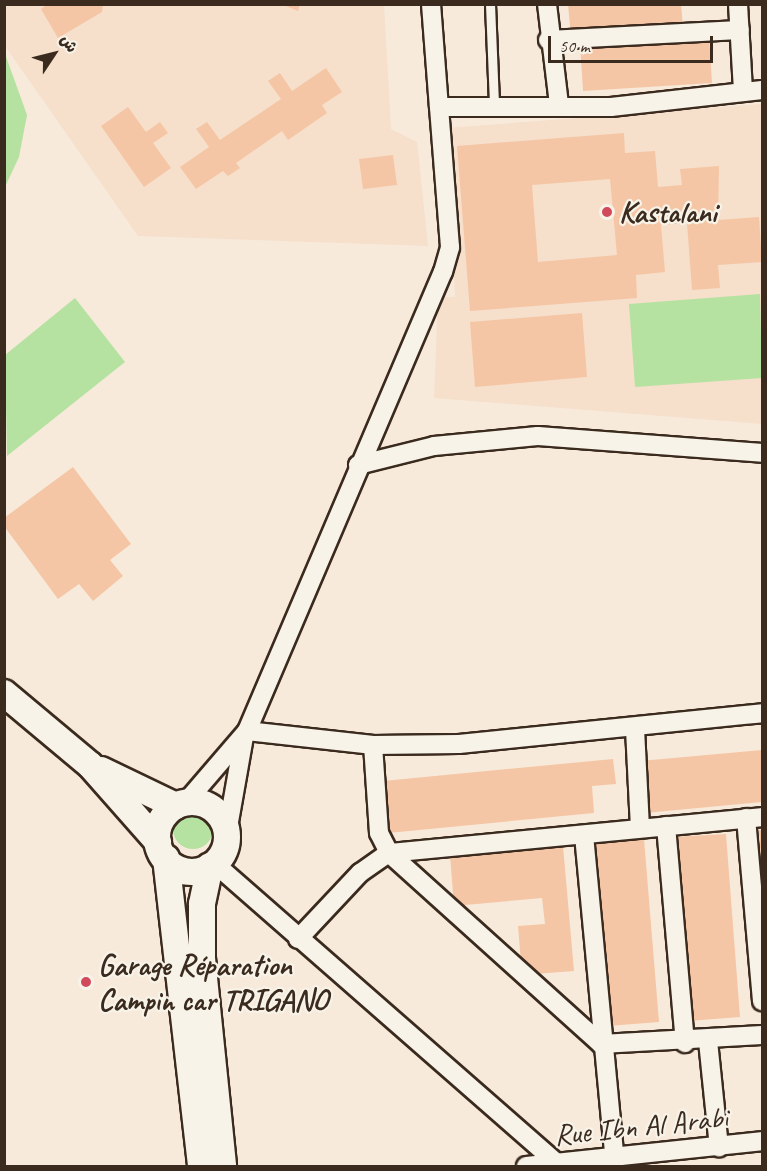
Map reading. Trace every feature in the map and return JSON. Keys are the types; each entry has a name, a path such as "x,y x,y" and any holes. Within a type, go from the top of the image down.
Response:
{"street":[{"path":"223,1167 202,958 202,904 212,865 227,833 245,734 450,247 431,4"},
{"path":"547,4 548,40 559,105"},
{"path":"738,4 743,92"},
{"path":"548,40 740,30"},
{"path":"439,107 494,105 611,107 762,90"},
{"path":"358,465 434,446 538,436 762,453"},
{"path":"4,693 90,765 162,850 187,871 212,865"},
{"path":"245,734 373,744 459,744 635,729 762,713"},
{"path":"635,729 640,828"},
{"path":"201,1167 162,850 161,821 181,804 245,734"},
{"path":"373,744 379,833 388,853 601,1044 685,1043 762,1035"},
{"path":"90,765 181,804 217,812 227,833"},
{"path":"297,939 360,873 388,853 754,817 762,1001"},
{"path":"666,826 685,1043"},
{"path":"584,835 601,1044 613,1107 615,1161"},
{"path":"212,865 559,1165"},
{"path":"708,1041 719,1147"},
{"name":"Rue Ibn Al Arabi","path":"526,1167 615,1161 762,1141"}],"lane":[{"path":"490,4 494,105"}],"shaded area":[{"path":"4,5 384,5 391,129 417,142 428,246 138,236 5,46"},
{"name":"Kastalani","path":"761,104 762,424 434,398 438,297 455,297 447,128"}],"green space":[{"path":"4,51 27,115 19,157 5,187"},
{"path":"760,294 762,378 635,387 629,304"},
{"path":"75,298 125,362 7,456 5,355"},
{"path":"193,809 207,815 213,829 207,843 193,849 179,843 173,829 179,815"}],"building":[{"path":"48,4 103,4 102,12 58,38 41,9"},
{"path":"281,4 300,4 298,11"},
{"path":"568,4 681,4 683,27 571,37"},
{"path":"709,35 712,83 583,91 580,43"},
{"path":"326,68 342,92 322,105 327,113 288,140 282,131 236,163 240,168 228,176 223,171 196,189 180,167 209,147 196,129 207,122 220,140 281,99 268,81 280,73 292,91"},
{"path":"128,107 146,132 160,122 168,133 153,143 171,168 144,187 101,126"},
{"path":"624,133 625,153 655,151 658,187 682,185 680,169 719,166 718,220 759,217 762,262 718,265 720,288 692,290 687,223 661,225 665,272 636,275 637,298 470,311 457,146","holes":["610,179 617,255 538,262 532,185"]},
{"path":"393,155 397,185 363,189 359,159"},
{"path":"582,313 587,377 475,387 470,322"},
{"path":"73,467 131,544 110,560 123,576 93,601 79,584 58,599 4,526 4,518"},
{"path":"762,750 762,802 645,813 640,761"},
{"path":"613,759 616,784 592,786 594,813 388,833 383,781"},
{"path":"759,830 762,830 762,862 761,862"},
{"path":"726,834 740,1017 689,1021 674,837"},
{"path":"644,839 659,1022 608,1026 593,842"},
{"path":"563,846 574,971 522,975 518,926 545,924 542,898 454,906 450,855"}],"place":[{"name":"Kastalani","path":"607,212"},
{"name":"Garage Réparation Campin car TRIGANO","path":"86,982"}]}
